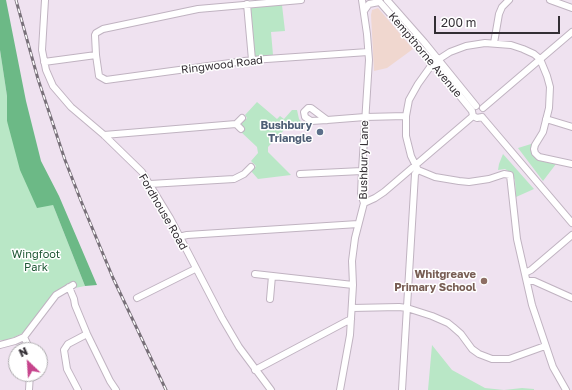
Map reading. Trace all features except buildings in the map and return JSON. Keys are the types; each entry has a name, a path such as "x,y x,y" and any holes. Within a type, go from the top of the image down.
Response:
{"street":[{"name":"Fordhouse Road","path":"45,0 42,50 50,80 64,100 104,135 142,172 180,237 195,269 235,341 271,390"},
{"path":"44,62 96,55 95,35 103,29 184,11 301,0"},
{"name":"Bushbury Lane","path":"340,390 347,354 351,319 353,285 352,261 355,238 364,203 361,194 368,52 362,0"},
{"name":"Kempthorne Avenue","path":"387,0 476,110"},
{"path":"494,43 499,14 502,7 509,0"},
{"path":"552,0 572,8"},
{"path":"364,11 369,4 379,1"},
{"name":"Kempthorne Avenue","path":"379,1 436,61"},
{"path":"247,4 252,60"},
{"path":"364,203 384,192 416,168 476,110 572,32"},
{"path":"402,390 416,168 406,136 406,116 409,100 413,92 436,61 459,48 476,44 494,43 511,45 534,54 540,59 550,87 550,99 543,132 534,149 536,155 539,157 572,164"},
{"name":"Ringwood Road","path":"96,55 99,76 106,80 252,60 368,52"},
{"path":"476,110 478,118 482,117 572,223"},
{"path":"327,120 406,116"},
{"path":"104,135 238,126 242,118"},
{"path":"546,119 572,127"},
{"path":"416,168 435,178 459,181 489,179 508,174 511,178 516,239 528,271 534,281"},
{"path":"300,174 362,171"},
{"path":"150,184 234,178 249,172"},
{"path":"180,237 187,235 358,224"},
{"path":"566,390 553,367 545,346 532,305 527,281 528,271 572,235"},
{"path":"137,298 195,269"},
{"path":"255,274 353,285"},
{"path":"270,299 272,276"},
{"path":"527,281 534,281 572,298"},
{"path":"0,345 24,337 56,295 71,286 74,305 116,390"},
{"path":"352,308 399,307 432,316 448,322 461,334 472,349 479,354 492,359 509,359 545,346"},
{"path":"255,370 351,319"},
{"path":"78,390 67,368 64,350 68,344 87,334"},
{"path":"24,337 27,342"}],"shaded area":[{"path":"378,8 413,49 387,68 374,71 371,15 372,10"}],"green space":[{"path":"0,0 6,0 26,101 41,161 59,196 97,285 85,286 53,205 37,208 20,170 7,121 7,96 0,50"},
{"path":"282,5 285,31 271,32 273,55 256,57 253,53 250,10 252,7"},
{"name":"Wingfoot Park","path":"0,50 7,96 7,121 53,205 85,286 75,288 73,283 56,291 23,333 8,340 0,340"},
{"path":"257,102 277,119 280,116 284,119 292,110 297,110 299,119 304,125 296,128 285,129 268,147 268,152 291,175 258,179 251,171 256,166 251,161 258,153 257,147 240,131 242,123 247,118 245,115"},
{"path":"531,144 531,153 537,159 556,164 543,181 518,148"},
{"path":"503,154 534,189 516,197 515,180 510,172 505,169 498,170"},
{"path":"432,345 452,370 485,388 504,390 428,390"},
{"path":"522,388 534,389 534,390 504,390"}],"railway":[{"path":"16,0 38,79 65,160 113,278 166,390"}],"place":[{"name":"Bushbury Triangle","path":"320,132"},
{"name":"Whitgreave Primary School","path":"484,281"}]}
